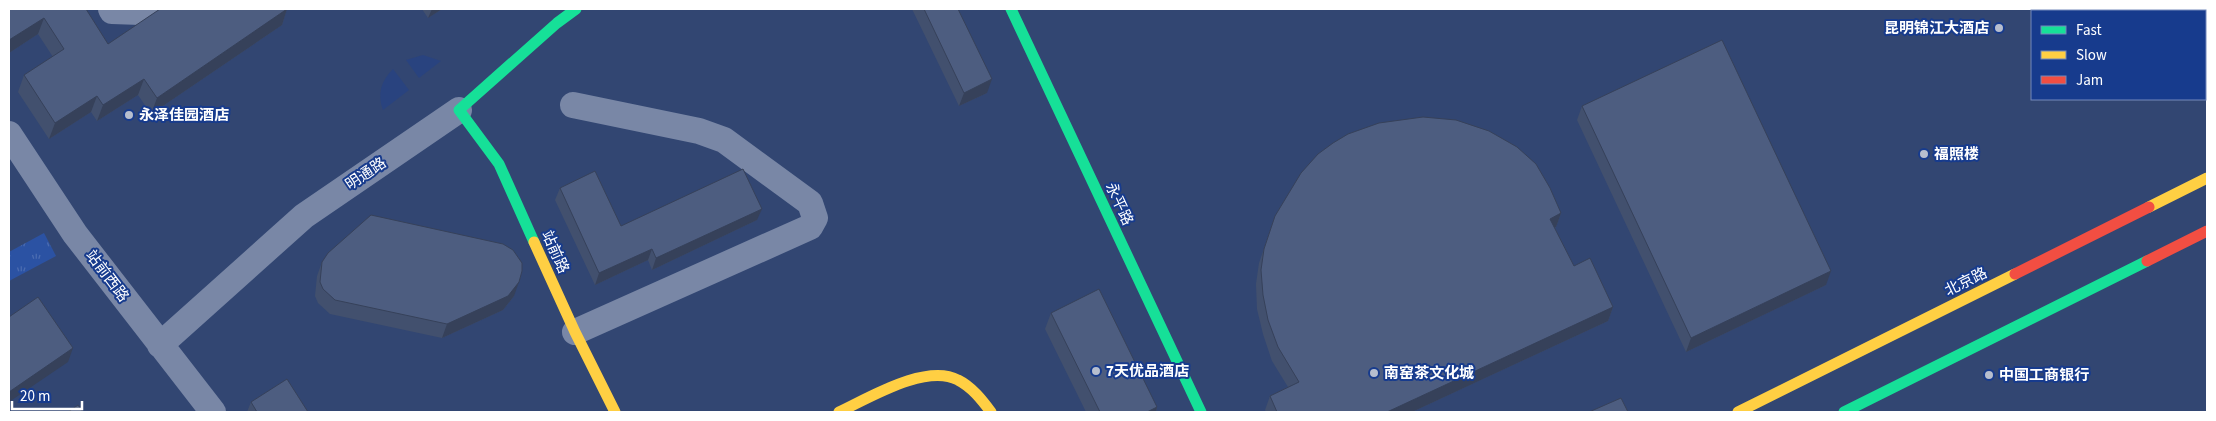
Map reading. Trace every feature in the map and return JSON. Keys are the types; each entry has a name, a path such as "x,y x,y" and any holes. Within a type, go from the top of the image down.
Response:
{"street":[{"path":"111,9 141,12 146,9"},
{"name":"永平路","path":"1011,9 1201,412"},
{"name":"明通路","path":"160,344 304,216 459,110 560,13"},
{"path":"573,105 699,131 724,140 810,203 815,218 810,226 575,332"},
{"name":"站前路","path":"459,110 499,164 575,332 615,412"},
{"name":"站前西路","path":"9,134 75,234 212,412"},
{"name":"北京路","path":"1738,412 2207,178"},
{"path":"1844,412 2207,231"},
{"path":"839,412 914,378 934,373 957,379 978,394 991,412"}],"green space":[{"path":"44,233 56,256 9,281 9,252"}],"shaded area":[{"path":"423,55 441,61 419,78 406,60"},
{"path":"393,69 409,90 383,110 380,99 381,88"}],"building":[{"path":"9,9 86,9 108,44 160,9 287,9 157,98 144,79 103,105 97,96 55,123 24,75 64,49 44,18 9,40"},
{"path":"924,9 958,9 992,79 964,93"},
{"path":"1722,40 1831,271 1691,338 1582,106"},
{"path":"1423,117 1456,120 1489,131 1517,147 1536,164 1550,188 1561,213 1550,219 1574,266 1590,258 1613,307 1387,412 1277,412 1270,396 1299,382 1278,347 1268,320 1263,295 1261,270 1264,249 1275,216 1301,173 1318,154 1333,143 1348,134 1379,123"},
{"path":"743,169 762,209 656,258 652,249 599,273 560,188 595,171 621,226"},
{"path":"371,215 503,244 513,250 522,263 519,282 508,296 447,324 335,300 323,289 320,282 322,262 328,253"},
{"name":"7天优品酒店","path":"1099,289 1157,407 1147,412 1100,412 1051,313"},
{"path":"38,297 73,348 9,392 9,317"},
{"path":"287,379 308,412 257,412 251,402"},
{"path":"1621,398 1628,412 1589,412"},
{"path":"78,405 83,412 68,412"}],"traffic: fast":[{"path":"534,242 499,164 459,110 557,23 576,9"},
{"path":"1011,9 1201,412"},
{"path":"1844,412 2147,261"}],"traffic: slow":[{"path":"2149,207 2207,178"},
{"path":"534,242 575,332 615,412"},
{"path":"1738,412 2015,274"},
{"path":"839,412 898,384 930,376 945,376 958,380 968,386 991,412"}],"traffic: jam":[{"path":"2015,274 2149,207"},
{"path":"2147,261 2207,231"}],"place":[{"name":"昆明锦江大酒店","path":"1999,28"},
{"name":"永泽佳园酒店","path":"129,115"},
{"name":"福照楼","path":"1924,154"},
{"name":"7天优品酒店","path":"1096,371"},
{"name":"南窑茶文化城","path":"1374,373"},
{"name":"中国工商银行","path":"1989,375"}]}
